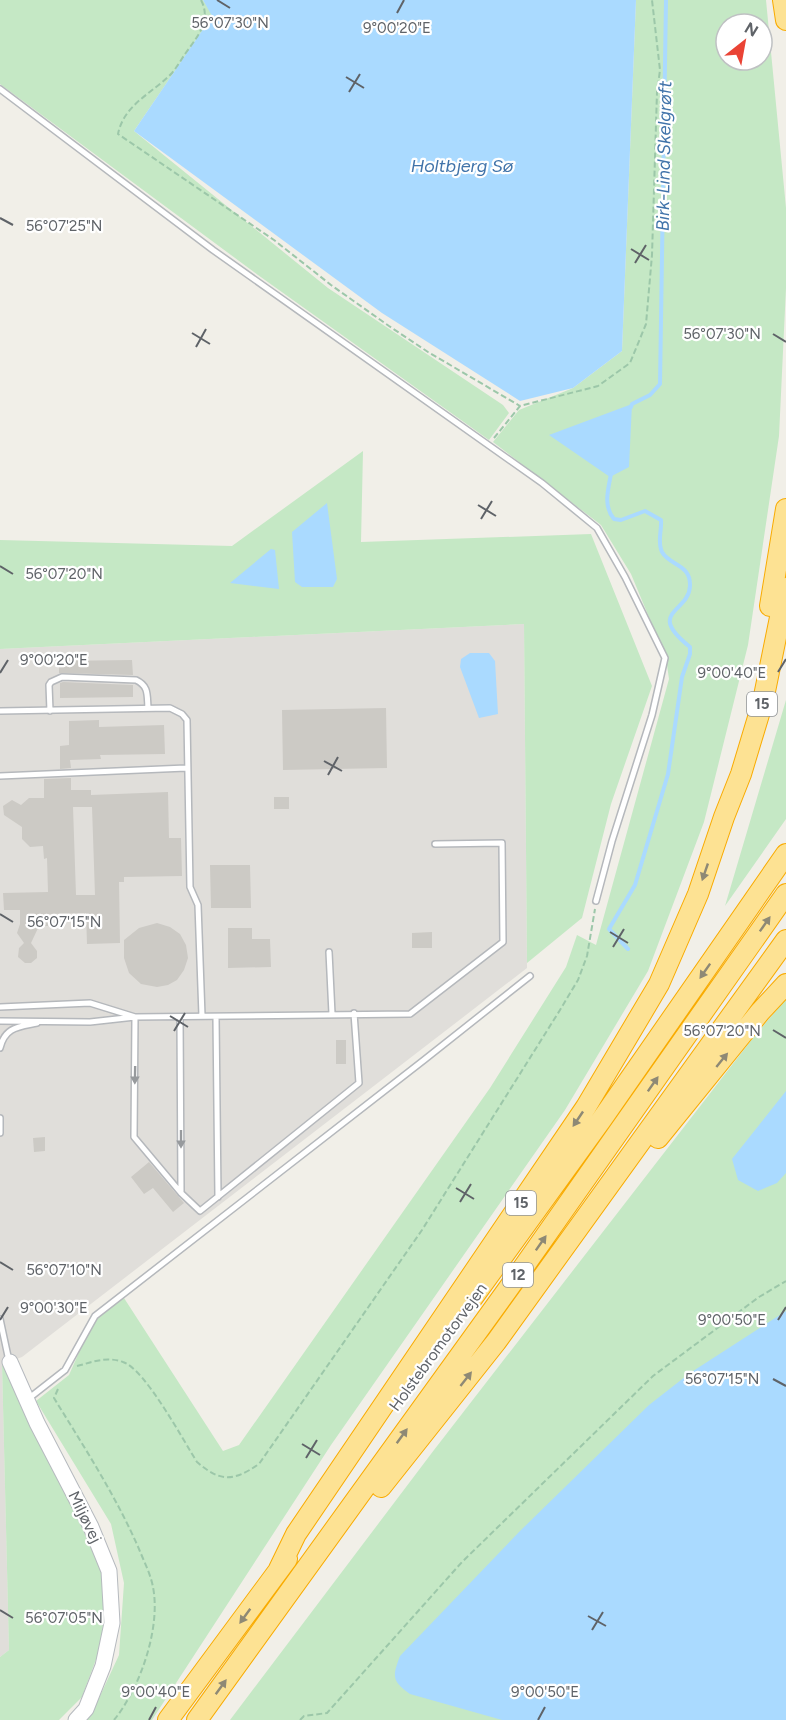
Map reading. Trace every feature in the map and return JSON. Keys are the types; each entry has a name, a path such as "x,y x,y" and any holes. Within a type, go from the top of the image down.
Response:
{"highway":[{"path":"783,0 786,20"},
{"path":"724,817 753,702 786,509"},
{"name":"15","path":"279,1569 296,1534 579,1117 624,1046 659,984 698,894 741,774 763,701 786,588"},
{"name":"Holstebromotorvejen","path":"168,1720 595,1128 786,854"},
{"name":"Holstebromotorvejen","path":"197,1720 508,1289 786,894"},
{"path":"526,1301 786,940"},
{"path":"245,1654 353,1522 526,1301 594,1220 753,1021 786,984"}],"street":[{"name":"Miljøvej","path":"10,1362 27,1401 91,1527 109,1571 112,1623 103,1666 86,1709 76,1720"}],"lane":[{"path":"0,88 213,250 542,483 597,528 666,658 652,715 612,841 596,901"},
{"path":"50,711 49,685 62,677 136,680 146,689 148,708"},
{"path":"0,711 170,708 182,714 187,720 186,768 190,887 198,905 202,1016"},
{"path":"0,776 186,768"},
{"path":"0,1021 90,1022 135,1017 410,1014 503,942 502,843 435,844"},
{"path":"329,952 332,1014"},
{"path":"27,1401 65,1370 95,1316 530,976"},
{"path":"0,1006 90,1003 135,1017"},
{"path":"135,1017 134,1137 200,1211 359,1083 354,1013"},
{"path":"180,1017 182,1193"},
{"path":"216,1017 218,1197"},
{"path":"0,1048 2,1037 12,1029 43,1021"},
{"path":"0,1118 0,1133"},
{"name":"Miljøvej","path":"0,1319 1,1339 10,1362"}],"path":[{"path":"201,0 206,8 202,29 171,73 140,98 120,123 118,134 274,240 388,326 520,406"},
{"path":"489,445 520,406 598,386 630,363 646,324 652,255 657,92 660,70 651,8 652,0"},
{"path":"114,1720 138,1679 150,1643 156,1607 152,1579 124,1514 54,1398 65,1370 103,1359 125,1362 146,1382 197,1462 209,1473 228,1478 241,1476 259,1464 422,1230 492,1122 578,980 587,956 596,901"},
{"path":"300,1720 304,1716 327,1713 462,1562 653,1376 759,1297 786,1281"}],"shaded area":[{"path":"524,624 527,968 22,1357 2,1364 9,1650 0,1657 0,649"}],"green space":[{"path":"0,0 203,0 213,15 134,131 328,288 503,405 509,413 489,440 258,275 0,84"},
{"path":"636,0 766,0 767,12 714,12 714,72 773,72 786,208 786,288 779,436 748,645 704,822 648,971 565,1110 331,1445 152,1720 85,1720 93,1711 119,1655 124,1583 111,1524 36,1401 69,1375 95,1316 124,1298 223,1451 239,1445 490,1088 566,967 577,935 596,945 669,679 666,658 631,574 601,525 493,442 519,410 573,388 622,351"},
{"path":"363,451 361,542 591,534 652,686 611,804 582,918 527,963 524,624 0,649 0,540 232,546"},
{"path":"786,700 786,819 725,906"},
{"path":"786,999 786,1720 230,1720 434,1450 756,1034"},
{"path":"2,1364 107,1579 101,1646 82,1697 59,1720 0,1720 0,1657 9,1650"}],"water":[{"name":"Holtbjerg Sø","path":"203,0 636,0 622,351 573,388 520,401 382,313 134,131 212,16"},
{"path":"632,404 629,467 610,477 549,435"},
{"path":"327,503 337,579 333,587 302,587 295,582 292,532"},
{"path":"271,549 275,550 279,589 230,583"},
{"path":"470,653 489,653 495,661 498,714 479,718 460,667 461,659"},
{"path":"786,1091 786,1173 777,1183 758,1191 738,1180 732,1159"},
{"path":"786,1311 786,1720 502,1720 410,1694 400,1686 395,1674 400,1656 519,1532 649,1405 690,1373"}],"building":[{"path":"132,660 133,675 59,673 59,661"},
{"path":"60,683 133,685 133,697 60,698"},
{"path":"386,708 387,768 283,770 282,710"},
{"path":"99,720 99,727 164,725 165,754 100,755 101,759 70,760 71,768 60,769 60,746 69,745 69,721"},
{"path":"71,778 71,790 91,790 91,795 168,792 169,838 181,838 182,876 124,877 124,882 119,882 120,943 87,944 86,913 48,914 48,926 39,926 31,943 37,951 37,958 31,963 25,963 18,957 19,948 24,943 17,933 20,924 20,910 4,910 3,893 48,892 47,858 44,859 43,846 30,847 22,839 22,827 4,815 3,806 12,800 21,805 29,798 44,798 44,779","holes":["73,807 92,807 95,895 76,895"]},
{"path":"274,797 289,797 289,809 274,809"},
{"path":"210,865 250,865 251,908 211,908"},
{"path":"157,923 170,927 180,934 186,945 188,958 177,980 157,987 141,984 129,973 124,958 124,940 139,928"},
{"path":"228,928 252,928 252,939 270,939 271,967 228,968"},
{"path":"432,932 432,948 412,948 412,933"},
{"path":"336,1040 346,1040 346,1064 336,1064"},
{"path":"45,1137 45,1151 34,1152 33,1138"},
{"path":"149,1162 184,1203 173,1212 153,1188 144,1194 131,1177"}],"waterway":[{"name":"Birk-Lind Skelgrøft","path":"631,407 632,404 650,395 660,384 666,0"},
{"name":"Birk-Lind Skelgrøft","path":"611,474 607,503 614,519 621,520 645,511 661,520 662,552 684,569 690,586 688,595 670,619 671,626 677,635 690,647 690,654 682,677 668,774 635,885 609,929 628,949"}]}
